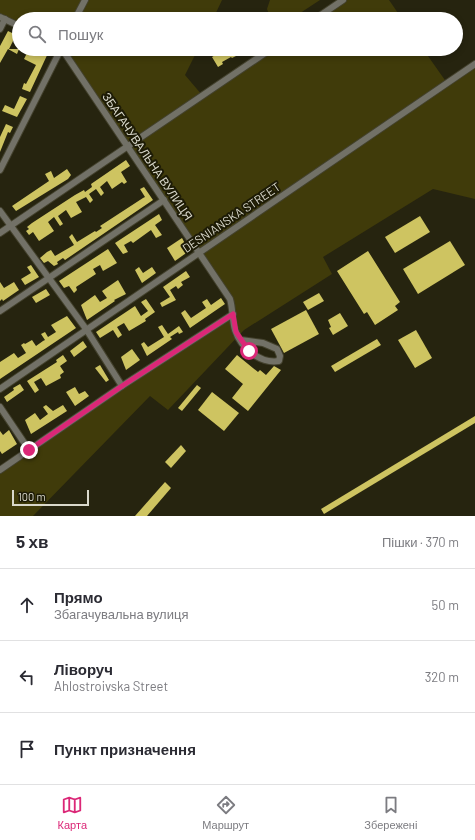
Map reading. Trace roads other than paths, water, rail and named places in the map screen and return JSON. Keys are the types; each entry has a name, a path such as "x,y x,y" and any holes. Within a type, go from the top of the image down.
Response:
{"street":[{"path":"78,12 84,0"},
{"path":"325,12 343,0"},
{"path":"0,29 2,18 12,23"},
{"path":"0,170 58,56"},
{"name":"ЗБАГАЧУВАЛЬНА ВУЛИЦЯ","path":"67,56 230,299 236,332 241,340 249,351 262,360 279,361 280,356 277,349 262,343 241,340"},
{"path":"0,233 260,56"},
{"name":"DESNIANSKA STREET","path":"0,389 475,64"},
{"path":"0,311 164,200"},
{"path":"0,211 86,329 122,386"},
{"path":"0,470 122,386 233,314"},
{"path":"0,407 29,450"}]}
